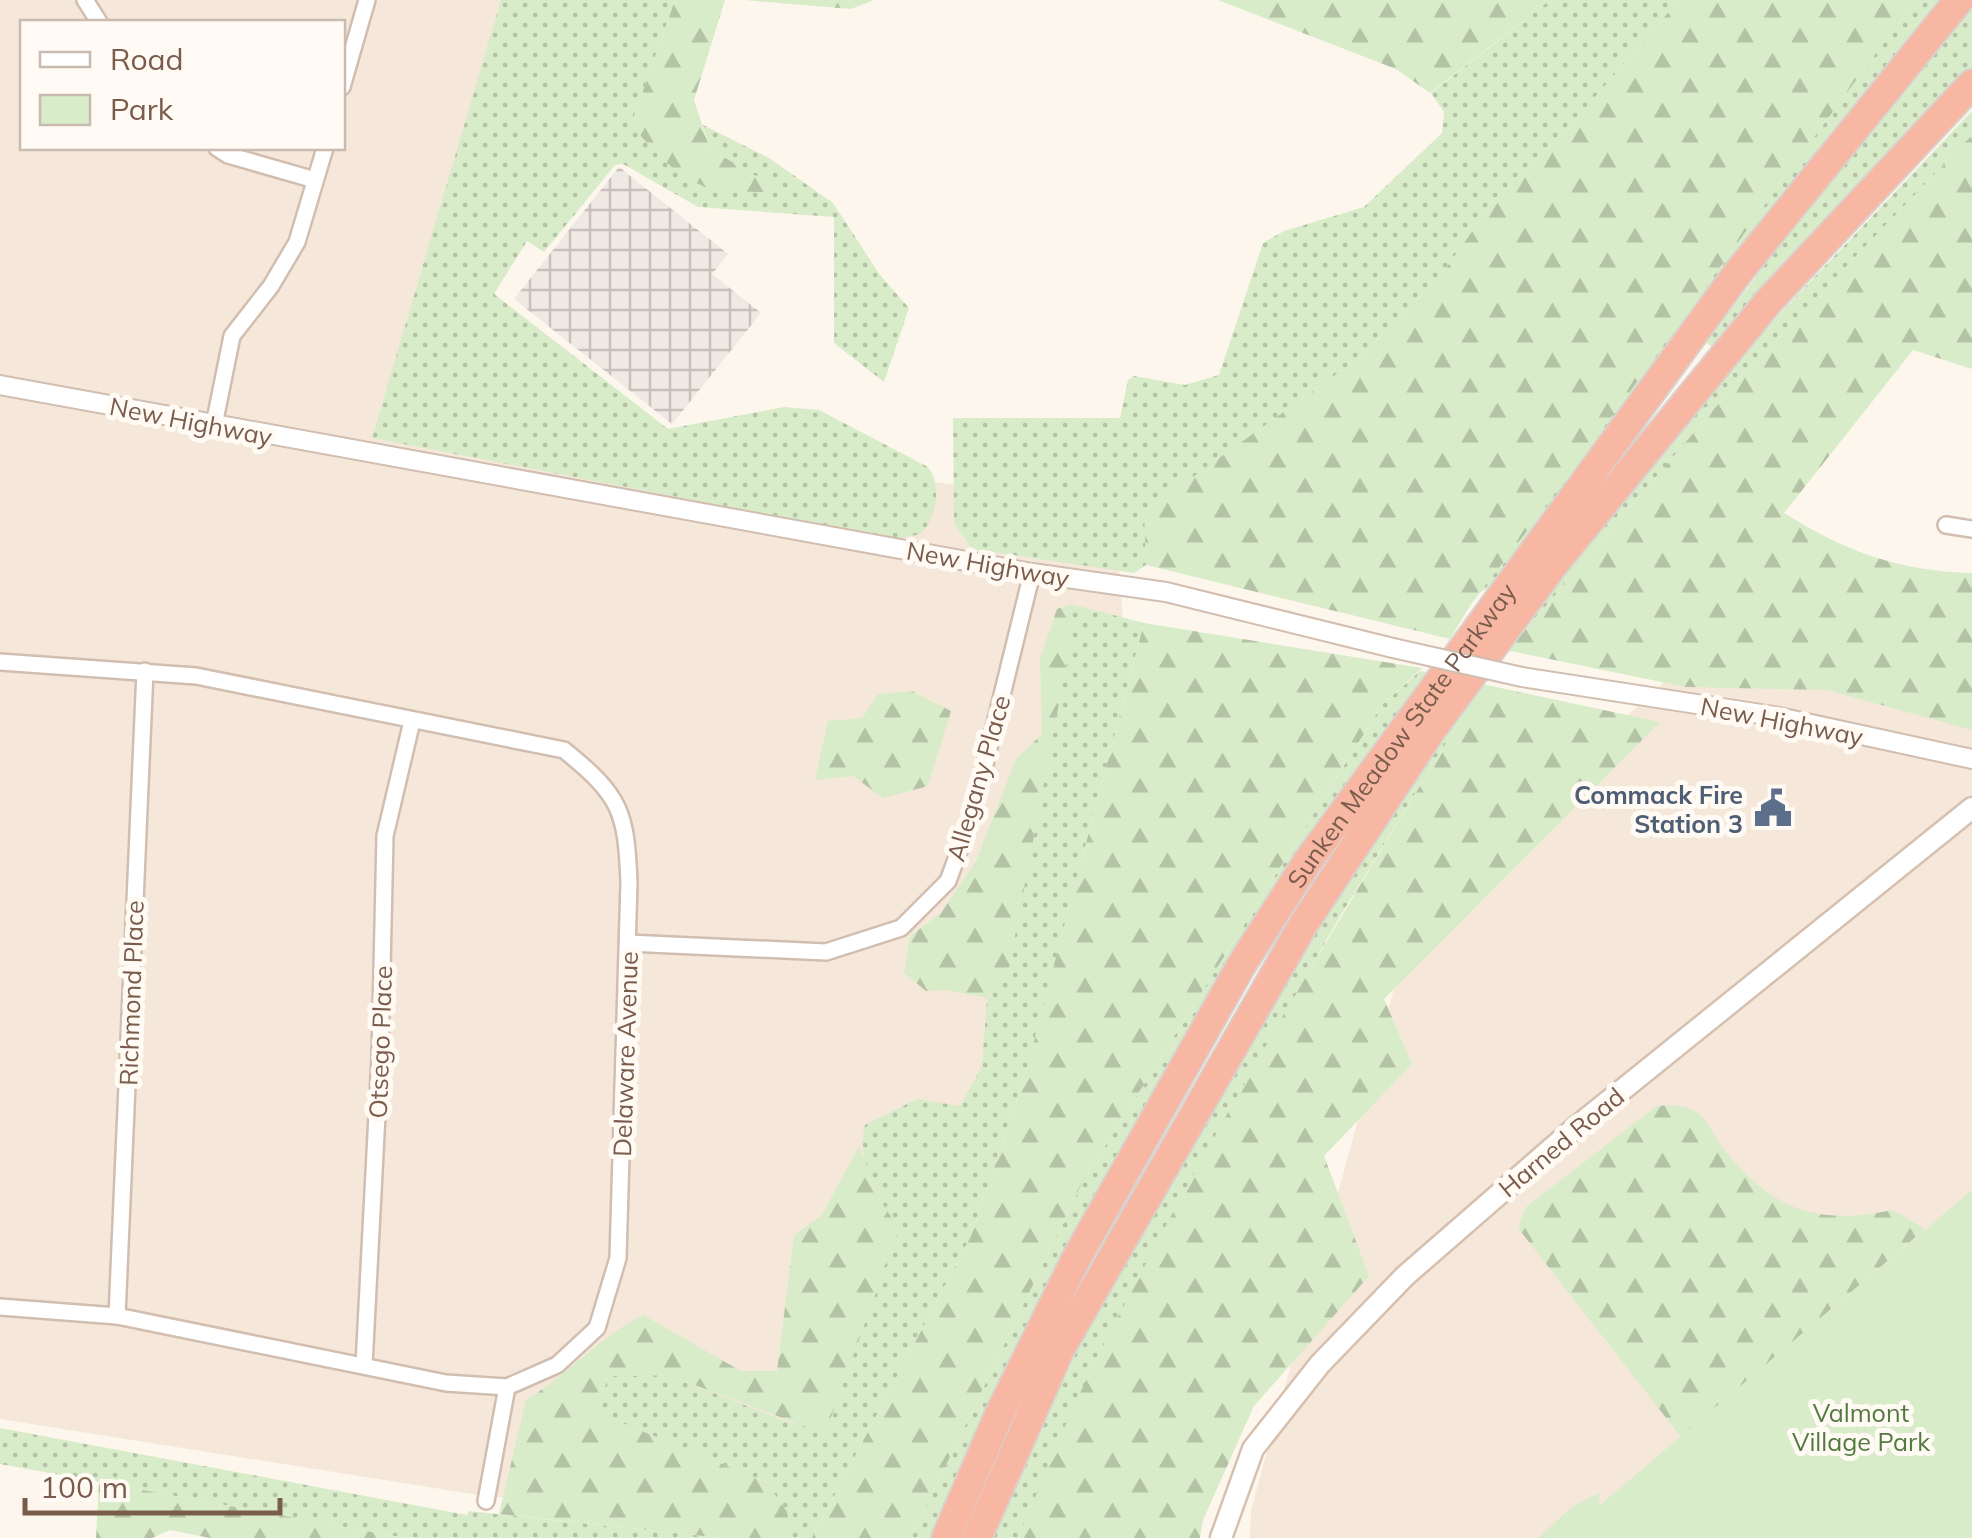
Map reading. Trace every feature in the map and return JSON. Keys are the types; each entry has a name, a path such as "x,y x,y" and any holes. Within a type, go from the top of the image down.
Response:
{"highway":[{"name":"Sunken Meadow State Parkway","path":"946,1538 999,1415 1077,1257 1242,964 1308,861 1737,274 1959,0"},
{"name":"Sunken Meadow State Parkway","path":"977,1538 1070,1332 1303,926 1432,729 1554,564 1768,302 1972,84"}],"main road":[{"name":"Harned Road","path":"1222,1538 1253,1449 1320,1364 1405,1276 1575,1128 1972,808"}],"street":[{"path":"345,77 366,0"},
{"path":"220,150 315,180"},
{"path":"214,425 232,336 271,286 297,242 324,150"},
{"name":"New Highway","path":"0,385 1032,573 1166,592 1522,677 1774,716 1972,759"},
{"path":"1946,526 1972,529"},
{"name":"Allegany Place","path":"628,943 826,952 901,928 948,881 973,813 1032,573"},
{"name":"Delaware Avenue","path":"0,662 196,676 564,750 602,780 626,823 628,943 618,1258 596,1328 557,1366 507,1387 446,1383 117,1316 0,1306"},
{"name":"Richmond Place","path":"117,1316 145,671"},
{"name":"Otsego Place","path":"364,1365 380,1058 386,836 412,721"},
{"path":"486,1501 507,1387"}],"shaded area":[{"path":"0,0 504,0 420,301 493,420 1115,507 1124,636 1041,1043 811,1534 472,1494 0,1419"},
{"path":"619,167 728,254 712,274 761,313 672,424 514,299"},
{"path":"1813,548 1972,662 1972,1538 1250,1538 1251,1510 1417,905"}],"green space":[{"path":"501,0 675,0 631,125 781,192 710,149 703,125 769,158 833,203 880,275 909,308 884,382 834,343 834,217 698,207 623,164 615,165 544,252 527,241 494,294 668,429 784,407 819,410 928,467 935,483 936,501 921,534 896,539 372,438"},
{"path":"675,0 725,0 694,100 710,149 784,192 731,191 697,183 668,163 631,125"},
{"path":"744,0 874,0 851,9"},
{"path":"1218,0 1550,0 1430,93 1396,69"},
{"path":"1550,0 1679,0 1575,120 1495,199 1444,271 1359,358 1145,512 1146,565 1134,573 972,549 954,524 953,418 1120,418 1128,380 1134,376 1185,385 1219,375 1263,243 1284,231 1364,207 1442,133 1444,112 1431,93"},
{"path":"1679,0 1916,0 1471,604 1450,639 1146,565 1144,512 1359,358 1444,271 1495,199 1575,120"},
{"path":"1916,0 1944,0 1495,584 1479,593 1589,446"},
{"path":"1968,0 1972,0 1972,71 1717,351 1706,342"},
{"path":"1972,111 1972,135 1748,369 1516,641 1501,649 1698,400"},
{"path":"1972,135 1972,369 1913,350 1784,513 1829,539 1874,557 1921,568 1972,573 1972,730 1827,690 1686,687 1501,649 1516,641 1748,369"},
{"path":"1071,604 1144,623 1024,1079 971,1236 812,1538 792,1538 787,1512 766,1482 598,1413 608,1376 668,1375 793,1424 898,1229 866,1166 865,1125 917,1099 960,1106 982,1066 987,998 991,995 1070,645"},
{"path":"1071,604 1070,645 1009,968 987,998 946,990 926,991 904,973 910,936 941,913 976,861 1016,759 1042,734 1040,659 1057,609"},
{"path":"1144,623 1422,668 1382,705 1082,1183 911,1538 812,1538 971,1236 1024,1079"},
{"path":"1420,671 1430,673 1362,761 1256,927 933,1538 911,1538 1082,1183 1382,705"},
{"path":"1475,682 1482,684 1336,923 1093,1366 1018,1538 991,1538 1094,1314 1227,1074"},
{"path":"1482,684 1660,722 1384,999 1412,1064 1324,1156 1369,1276 1254,1406 1203,1520 1200,1538 1018,1538 1084,1385 1185,1191 1330,935"},
{"path":"912,691 951,711 928,786 883,798 853,776 815,780 828,721 862,718 878,694"},
{"path":"1666,1105 1699,1114 1746,1174 1782,1202 1801,1210 1843,1216 1893,1210 1925,1229 1681,1437 1518,1228 1525,1208 1655,1107"},
{"path":"859,1146 880,1200 899,1229 825,1434 668,1375 608,1376 598,1413 766,1482 787,1512 792,1538 722,1538 499,1514 526,1400 643,1315 741,1371 777,1371 794,1235 822,1215"},
{"name":"Valmont Village Park","path":"1972,1190 1972,1538 1561,1538"},
{"path":"0,1428 467,1515 469,1511 722,1538 405,1538 0,1464"},
{"path":"99,1482 405,1538 210,1538 170,1530 152,1538 96,1538"},
{"path":"1599,1493 1601,1538 1538,1538 1572,1507"}],"place":[{"name":"Commack Fire Station 3","path":"1773,808"}]}
